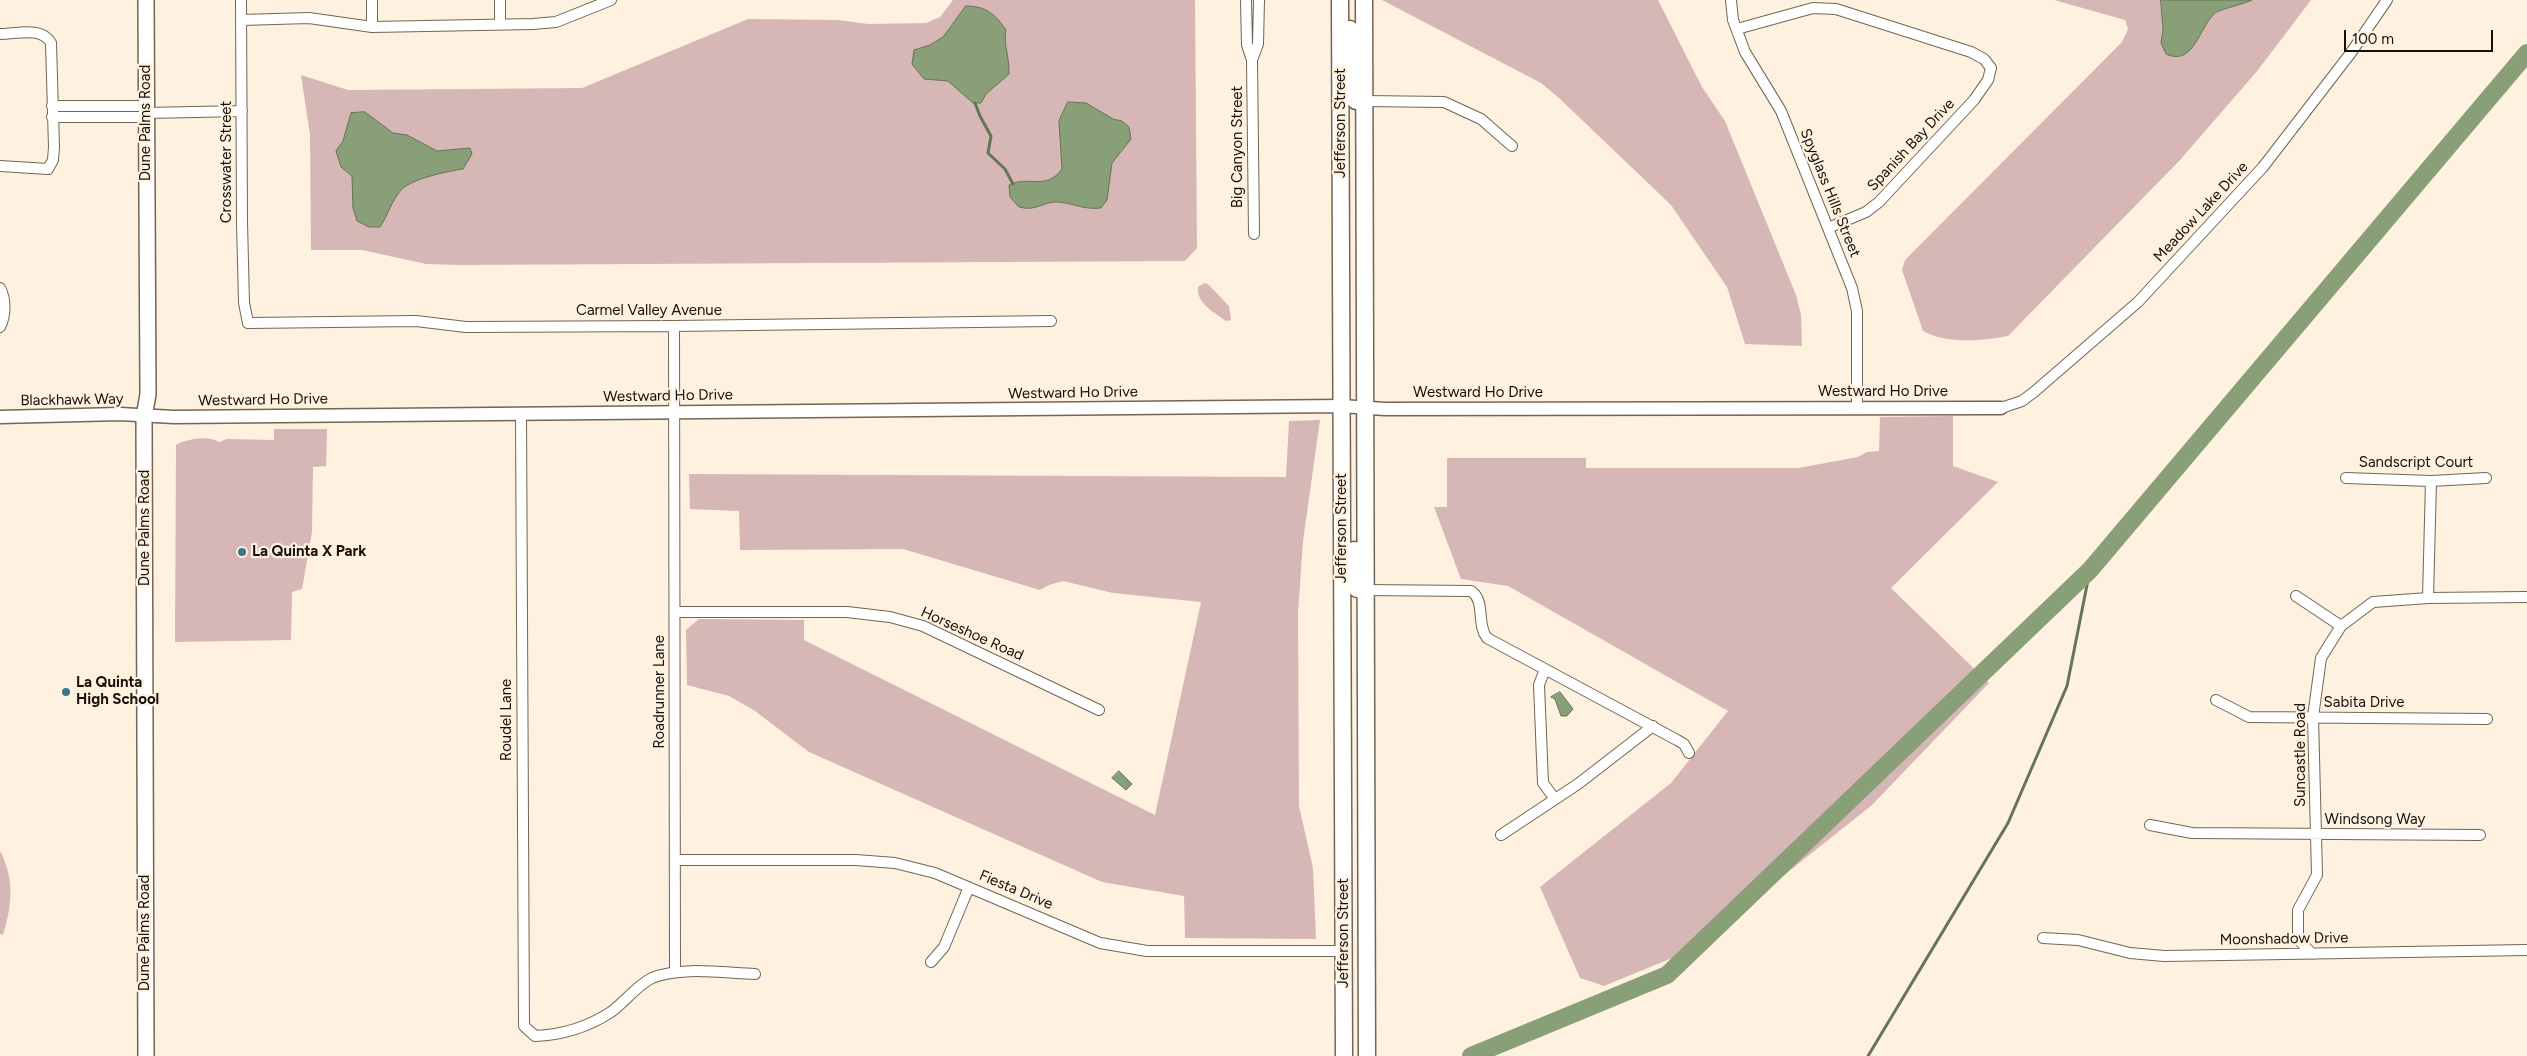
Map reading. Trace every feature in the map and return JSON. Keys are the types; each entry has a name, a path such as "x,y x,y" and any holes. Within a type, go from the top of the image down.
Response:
{"main road":[{"name":"Dune Palms Road","path":"146,0 148,394 144,417 146,1056"},
{"name":"Jefferson Street","path":"1340,0 1344,1056"},
{"path":"1345,0 1351,38 1352,96 1356,101 1364,101"},
{"name":"Jefferson Street","path":"1364,0 1367,1056"},
{"path":"1342,487 1354,531 1354,585 1357,589 1366,590"}],"street":[{"name":"Crosswater Street","path":"241,0 244,303 248,322"},
{"path":"372,0 372,27"},
{"path":"500,0 500,24"},
{"path":"241,20 309,18 372,27 556,22 611,0"},
{"name":"Big Canyon Street","path":"1246,0 1246,45 1252,60 1254,234"},
{"name":"Big Canyon Street","path":"1252,60 1258,44 1259,0"},
{"name":"Spyglass Hills Street","path":"1730,0 1736,29 1745,52 1781,111 1852,288 1857,311 1857,408"},
{"name":"Meadow Lake Drive","path":"2001,408 2022,401 2034,392 2138,302 2262,167 2350,54 2387,0"},
{"name":"Spanish Bay Drive","path":"1736,29 1813,8 1836,9 1972,52 1984,59 1991,68 1983,88 1974,100 1879,202 1866,212 1828,228"},
{"path":"0,34 28,32 47,37 52,48 54,147 51,165 42,170 0,166"},
{"path":"1364,101 1444,102 1481,119 1512,146"},
{"path":"52,112 242,111"},
{"path":"0,288 3,294 5,311 0,327"},
{"name":"Carmel Valley Avenue","path":"248,322 416,321 466,326 674,326 1051,320"},
{"name":"Roadrunner Lane","path":"674,326 675,972"},
{"name":"Westward Ho Drive","path":"144,417 1342,406 1366,408 2001,408"},
{"name":"Blackhawk Way","path":"0,417 120,414 144,417"},
{"name":"Roudel Lane","path":"521,414 524,1026 535,1036 549,1035 583,1027 611,1012 652,979 675,972"},
{"name":"Sandscript Court","path":"2346,478 2431,481 2486,478"},
{"path":"2428,598 2431,481"},
{"path":"1366,590 1471,591 1479,602 1482,629 1487,638 1653,726 1684,744 1689,753"},
{"path":"2296,596 2341,626"},
{"name":"Suncastle Road","path":"2312,954 2298,939 2298,910 2317,875 2313,717 2321,658 2341,626 2374,602 2428,598 2527,597"},
{"name":"Horseshoe Road","path":"675,612 848,612 890,617 923,626 1099,710"},
{"path":"1545,669 1539,685 1543,783 1555,799"},
{"name":"Sabita Drive","path":"2216,700 2249,717 2487,719"},
{"path":"1501,835 1555,799 1653,726"},
{"name":"Windsong Way","path":"2150,825 2192,833 2480,835"},
{"name":"Fiesta Drive","path":"675,860 856,860 895,862 935,873 1100,943 1147,951 1344,951"},
{"path":"931,962 944,947 969,887"},
{"name":"Moonshadow Drive","path":"2043,938 2078,940 2130,953 2164,956 2527,950"},
{"path":"675,972 755,974"}],"shaded area":[{"path":"953,0 1195,0 1197,248 1185,261 459,265 426,264 362,250 311,250 310,135 301,75 348,90 582,88 748,19 839,20 868,24 926,23 940,17"},
{"path":"1382,0 1658,0 1702,87 1725,121 1796,295 1801,315 1802,346 1745,344 1727,287 1671,205 1541,83"},
{"path":"2054,0 2311,0 2258,70 2180,160 2008,336 1953,340 1932,335 1923,331 1902,270 1905,260 2122,42 2128,29 2125,20"},
{"path":"2161,0 2252,0 2215,13 2209,19 2190,50 2183,55 2175,57 2166,54 2161,43 2163,30"},
{"path":"966,6 985,9 1006,30 1005,41 1009,74 986,94 981,103 973,103 948,81 924,79 912,64 914,50 930,45 943,37"},
{"path":"1068,102 1086,103 1113,119 1122,121 1129,127 1131,139 1112,163 1107,200 1101,208 1089,208 1058,202 1030,208 1019,207 1010,197 1009,185 1016,182 1050,179 1056,176 1062,169 1059,121"},
{"path":"365,112 393,133 407,135 437,151 470,148 472,154 463,169 430,176 406,186 395,198 380,227 369,227 357,221 353,208 352,176 341,167 336,151 343,141 351,113"},
{"path":"1205,283 1229,306 1231,320 1226,321 1203,303 1198,293 1198,287"},
{"path":"1953,416 1953,466 1998,482 1891,588 1989,683 1872,805 1689,951 1604,986 1580,978 1540,887 1671,783 1728,711 1508,586 1461,579 1434,507 1447,507 1447,458 1586,458 1586,468 1798,468 1858,457 1867,452 1879,451 1880,417"},
{"path":"1320,420 1303,541 1298,613 1299,806 1313,868 1316,939 1185,938 1184,896 1102,882 809,752 755,711 729,696 687,685 686,630 699,619 804,620 804,640 1155,815 1201,602 1113,593 1063,581 1040,590 903,549 740,550 739,511 690,509 689,474 1286,477 1289,421"},
{"name":"La Quinta X Park","path":"274,429 327,429 326,466 313,467 312,532 302,589 292,592 291,640 175,642 176,445 203,438 219,442 227,439 274,440"},
{"path":"1560,692 1573,709 1567,716 1561,716 1555,699 1551,697"},
{"path":"1119,771 1132,784 1126,790 1112,778"},
{"path":"0,851 5,861 10,882 10,903 3,935 0,934"}],"waterway":[{"path":"1471,1056 1667,975 2090,570 2527,53"},
{"path":"975,103 991,136 988,153 1005,169 1013,184"},
{"path":"1868,1056 2008,823 2067,686 2090,570"}],"place":[{"name":"La Quinta X Park","path":"242,552"},
{"name":"La Quinta High School","path":"66,692"}]}
